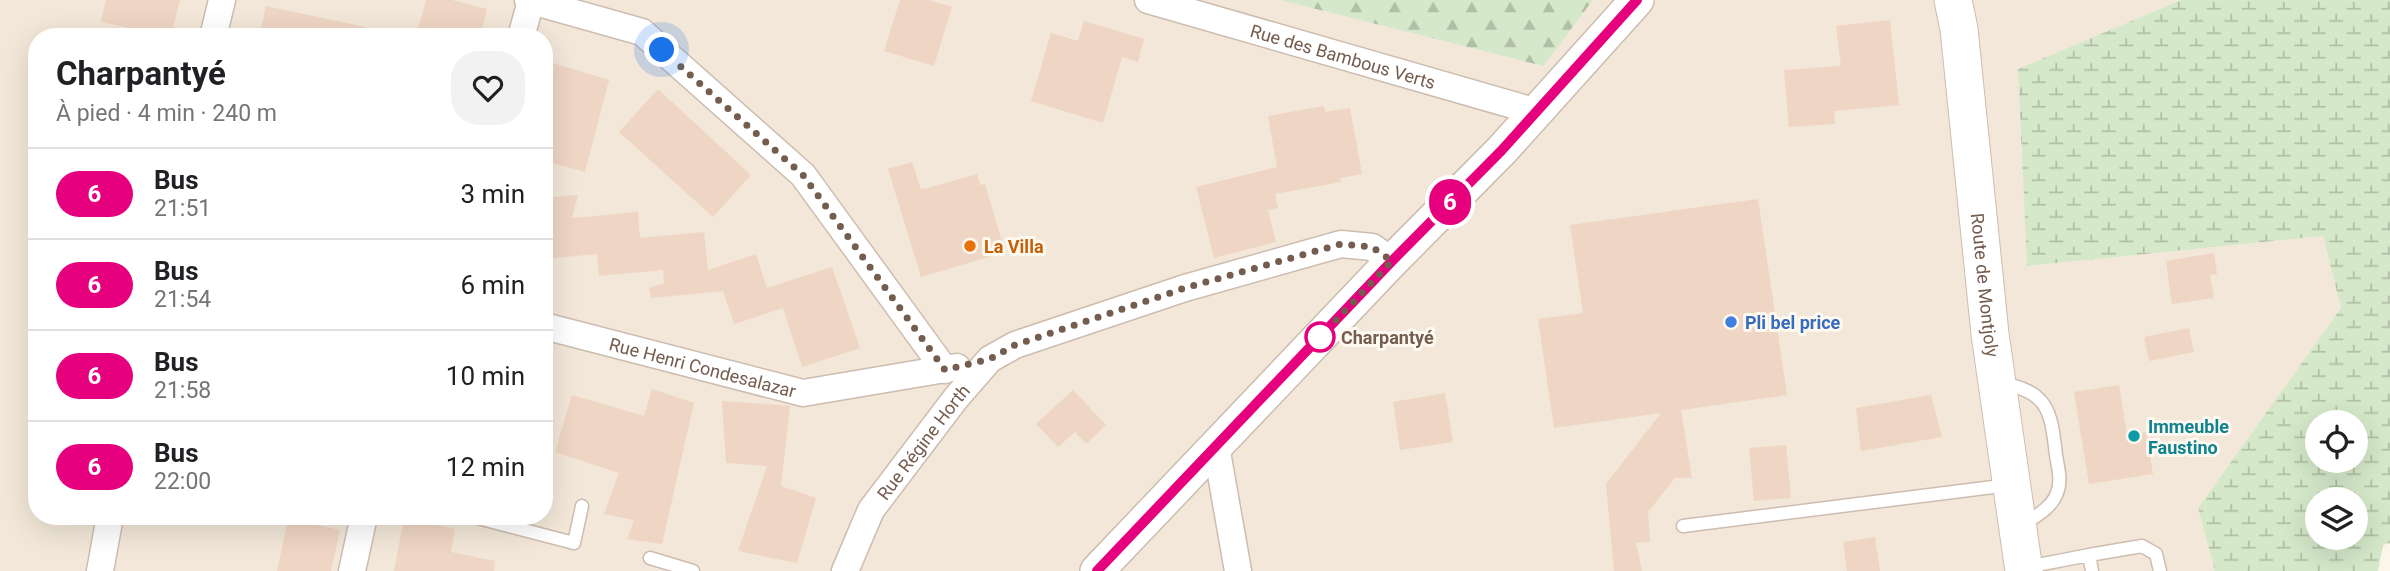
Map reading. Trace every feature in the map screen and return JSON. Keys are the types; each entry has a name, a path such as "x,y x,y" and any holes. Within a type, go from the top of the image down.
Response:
{"main road":[{"name":"Route de Montjoly","path":"1953,0 1997,383 2024,569"}],"street":[{"path":"215,28 222,0"},
{"path":"523,28 530,0 642,32 803,175 945,370"},
{"name":"Rue des Bambous Verts","path":"1148,0 1538,112"},
{"path":"1097,571 1538,112 1637,0"},
{"name":"Rue Régine Horth","path":"845,571 871,510 956,398 990,359 1015,345 1105,314 1341,244 1372,247 1392,261"},
{"name":"Rue Henri Condesalazar","path":"553,328 803,393 945,370 990,359"},
{"path":"1216,446 1238,571"},
{"path":"100,571 108,525"},
{"path":"352,571 362,525"}],"lane":[{"path":"1997,383 2021,387 2039,397 2051,413 2060,479 2057,493 2049,506 2018,528"},
{"path":"1683,526 2012,484"},
{"path":"503,525 574,544 582,506"},
{"path":"2024,569 2142,546 2150,548 2156,554 2160,571"},
{"path":"2089,555 2092,571"},
{"path":"650,558 693,571"}],"shaded area":[{"path":"0,0 1280,0 1542,66 1593,0 2181,0 2018,69 2027,266 2323,236 2341,308 2198,508 2215,571 0,571"}],"green space":[{"path":"1280,0 1593,0 1543,66"},
{"path":"2181,0 2390,0 2390,543 2383,545 2378,571 2215,571 2198,508 2341,308 2323,236 2027,266 2018,69"}],"building":[{"path":"106,0 180,0 173,28 129,28 101,22"},
{"path":"426,0 452,0 487,9 482,28 418,28"},
{"path":"900,0 929,0 952,7 934,66 884,51"},
{"path":"266,6 365,27 365,28 261,28"},
{"path":"1890,20 1899,105 1834,111 1835,124 1789,127 1784,70 1841,66 1836,26"},
{"path":"1084,21 1144,39 1138,62 1122,57 1103,123 1031,101 1051,33 1078,41"},
{"path":"553,63 609,80 585,172 553,163"},
{"path":"658,89 751,175 713,217 619,132"},
{"path":"1323,106 1326,112 1350,108 1362,174 1340,178 1341,182 1275,194 1278,208 1268,210 1276,242 1214,258 1196,187 1277,167 1268,116"},
{"path":"912,162 921,190 977,174 980,185 985,184 1005,252 921,277 888,169"},
{"path":"578,195 572,218 638,212 640,238 704,232 708,270 756,254 767,288 832,267 860,348 802,367 783,308 734,324 723,291 651,298 649,288 664,283 663,270 599,276 597,254 553,258 553,197"},
{"path":"1758,199 1787,395 1681,410 1692,478 1675,478 1648,512 1650,542 1636,543 1642,571 1614,571 1606,484 1661,413 1554,428 1538,319 1583,313 1570,225"},
{"path":"2214,253 2217,274 2210,275 2214,298 2172,304 2166,261"},
{"path":"2189,328 2194,352 2149,361 2144,337"},
{"name":"Immeuble Faustino","path":"2119,385 2127,435 2146,432 2153,474 2089,484 2074,392"},
{"path":"652,389 694,403 662,544 627,539 634,520 604,514 619,473 555,452 572,395 644,416"},
{"path":"1073,390 1106,425 1086,444 1075,432 1058,447 1036,424"},
{"path":"1445,393 1453,442 1400,450 1393,402"},
{"path":"1931,395 1942,437 1861,451 1856,408"},
{"path":"722,401 790,406 781,486 816,498 797,563 738,551 767,466 726,463"},
{"path":"1786,445 1791,498 1754,501 1749,448"},
{"path":"287,525 316,525 340,530 331,571 277,571"},
{"path":"403,525 436,525 455,529 451,552 495,561 494,571 394,571"},
{"path":"1875,537 1880,571 1847,571 1843,542"}],"bus line":[{"name":"6","path":"1097,571 1538,112 1637,0"}],"place":[{"name":"La Villa","path":"970,246"},
{"name":"Pli bel price","path":"1731,322"},
{"name":"Charpantyé","path":"1320,337"},
{"name":"Immeuble Faustino","path":"2134,436"}],"route":[{"path":"662,50 803,175 945,370 990,359 1015,345 1185,288 1341,244 1372,247 1392,261 1320,337"}]}
